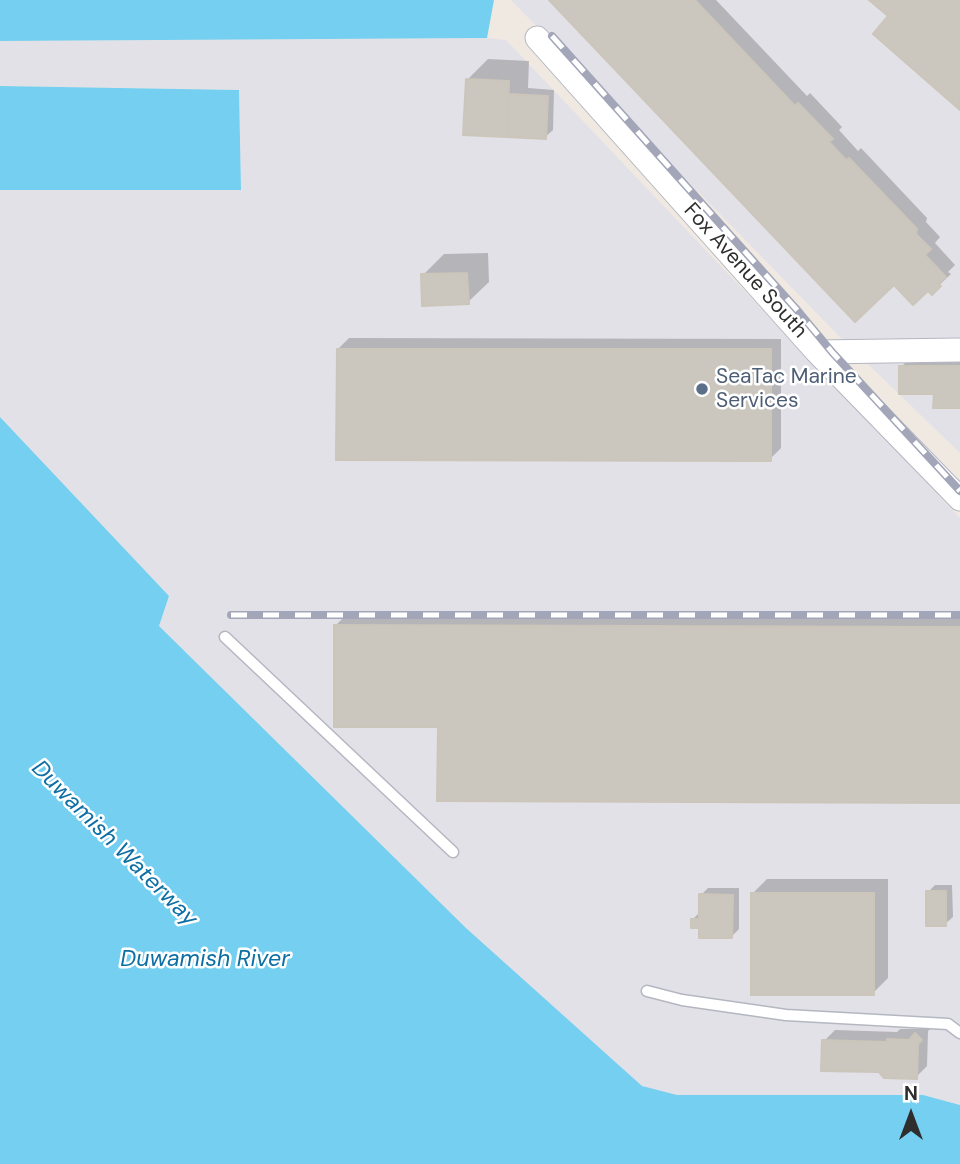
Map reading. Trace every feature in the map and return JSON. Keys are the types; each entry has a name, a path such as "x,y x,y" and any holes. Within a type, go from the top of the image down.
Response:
{"street":[{"name":"Fox Avenue South","path":"537,38 817,352 960,499"},
{"path":"817,352 960,350"}],"lane":[{"path":"225,637 453,852"},
{"path":"647,991 682,1000 786,1015 948,1024 960,1021"},
{"path":"948,1024 960,1033"}],"shaded area":[{"path":"511,0 960,0 960,453 839,336"},
{"path":"506,40 960,518 960,1105 923,1095 677,1095 642,1087 466,928 159,626 169,596 0,417 0,190 241,190 239,90 0,86 0,41"}],"water":[{"path":"0,0 494,0 487,38 0,41"},
{"path":"0,86 239,90 241,190 0,190"},
{"name":"Duwamish River","path":"0,417 169,596 159,626 466,928 642,1086 677,1095 923,1095 960,1105 960,1164 0,1164"}],"building":[{"path":"549,0 695,0 795,106 798,103 833,139 829,142 846,160 849,158 917,229 916,234 931,249 925,255 946,277 938,284 941,286 932,295 928,291 913,305 894,285 855,322"},
{"path":"869,0 960,0 960,110 873,34 888,16"},
{"path":"466,79 509,81 507,137 463,135"},
{"path":"508,94 548,96 546,139 507,137"},
{"path":"467,273 469,304 422,306 421,274"},
{"path":"337,349 771,349 771,461 336,460"},
{"path":"899,366 960,366 960,408 933,408 934,394 899,394"},
{"path":"334,625 960,627 960,803 437,801 438,727 334,727"},
{"path":"926,891 946,891 946,926 926,926"},
{"path":"751,893 874,893 874,995 751,995"},
{"path":"699,894 733,895 732,938 699,938 699,928 691,928 691,919 699,919"},
{"path":"915,1033 922,1040 918,1044 917,1079 884,1078 879,1072 821,1071 822,1040 887,1042 887,1039 909,1040"}],"railway":[{"path":"552,36 832,352 960,491"},
{"path":"231,615 960,615"}],"place":[{"name":"SeaTac Marine Services","path":"702,389"}],"water label":[{"name":"Duwamish Waterway","path":"114,844"}]}
